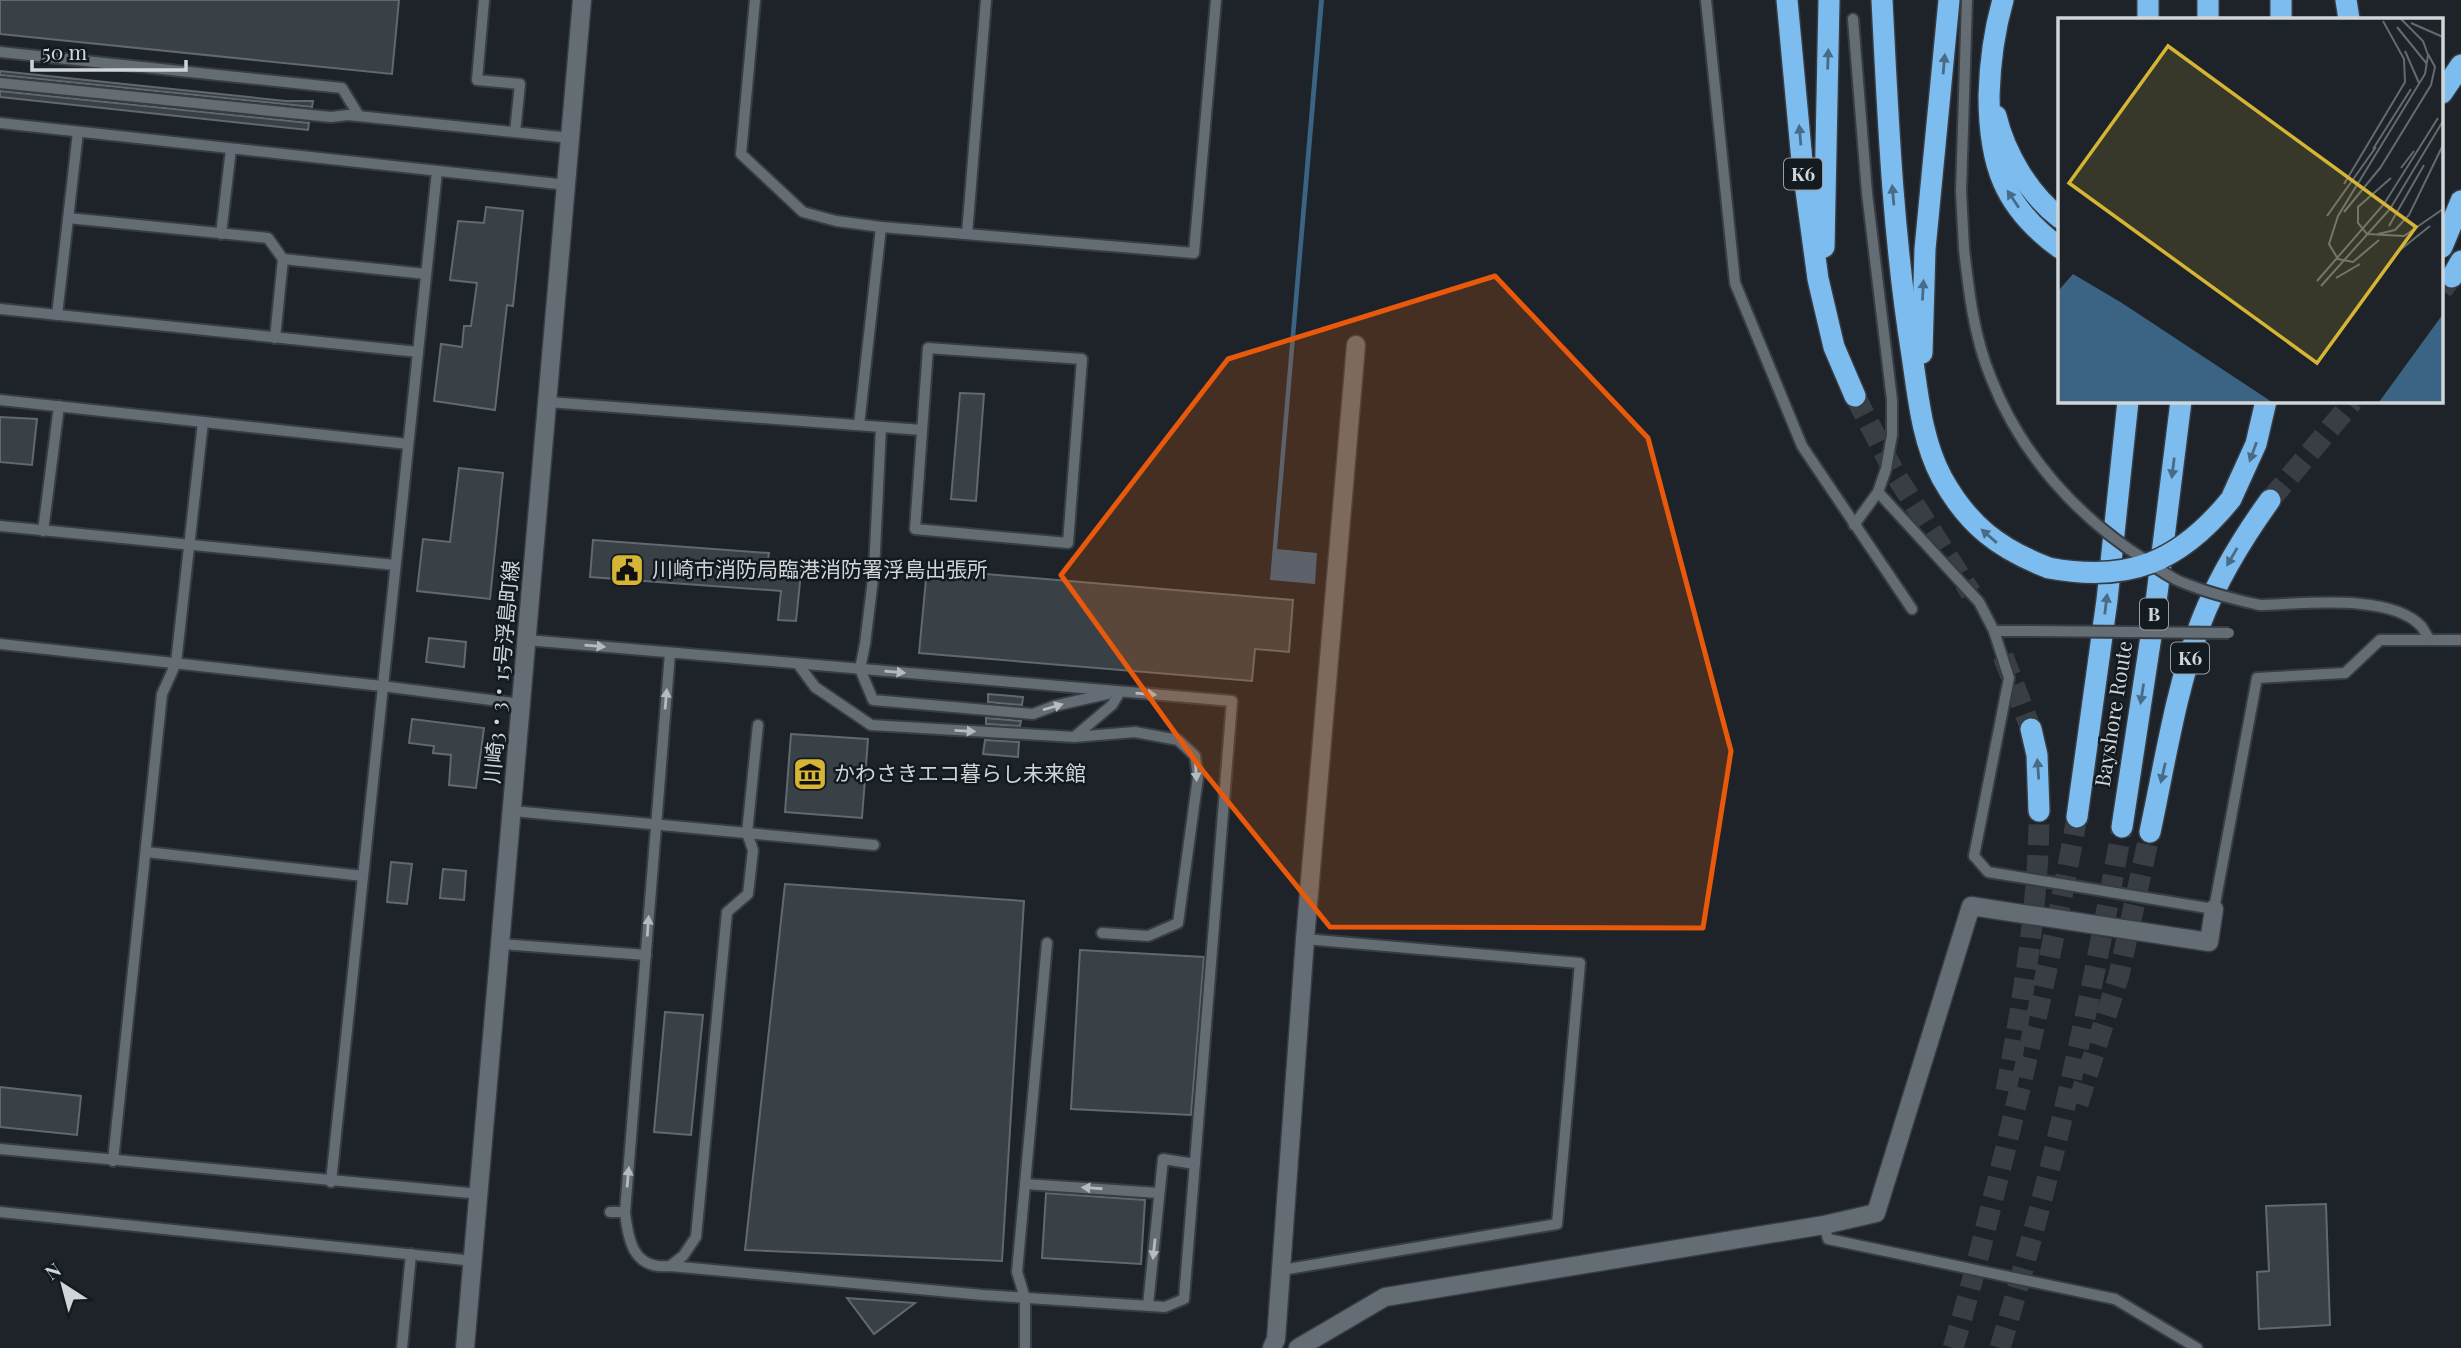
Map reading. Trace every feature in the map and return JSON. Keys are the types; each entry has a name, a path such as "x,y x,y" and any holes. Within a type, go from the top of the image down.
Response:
{"highway":[{"name":"K6","path":"1787,0 1809,218 1818,279 1834,347 1855,396"},
{"path":"1829,0 1824,259 1826,296 1834,347"},
{"path":"1882,0 1887,107 1903,300 1925,432 1941,476 1974,523 1995,543 2021,558 2049,568 2080,574 2104,574 2136,568 2164,558 2190,542 2213,522 2231,499 2256,444 2266,402"},
{"path":"1925,432 1922,372 1924,260 1949,0"},
{"path":"2003,0 1991,61 1989,129 1996,166 2008,192 2022,212 2042,235 2058,247"},
{"path":"2148,0 2148,18"},
{"path":"2208,0 2208,18"},
{"path":"2281,0 2281,18"},
{"path":"2346,0 2350,18"},
{"path":"2350,18 2353,0"},
{"path":"2444,90 2461,65"},
{"path":"1990,86 1999,127 2015,164 2031,189 2058,217"},
{"path":"2444,242 2461,201"},
{"name":"Bayshore Route","path":"2077,817 2107,600 2128,402"},
{"name":"Bayshore Route","path":"2122,827 2155,610 2181,402"},
{"name":"K6","path":"2150,832 2190,655 2202,621 2223,573 2270,500"},
{"path":"2031,729 2037,755 2039,811"}],"street":[{"name":"川崎3・3・15号浮島町線","path":"465,1348 582,0"},
{"path":"1272,1348 1276,1339 1282,1270 1305,939 1356,345"},
{"path":"1298,1348 1385,1297 1876,1213 1971,906 2209,943 2214,909"}],"lane":[{"path":"484,0 477,80 520,84 515,132"},
{"path":"755,0 741,154 803,212 836,221 881,227 1194,253 1216,0"},
{"path":"967,234 986,0"},
{"path":"1706,0 1735,283 1802,446 1912,609"},
{"path":"1966,0 1961,191 1972,317 1990,377 2016,431 2042,468 2082,513 2109,536 2166,573 2208,592 2260,605 2357,603 2380,606 2406,616 2420,625 2430,640"},
{"path":"1853,19 1867,193 1892,400 1892,435 1886,469 1878,492 1854,525"},
{"path":"0,51 342,88 359,116"},
{"path":"0,83 571,138"},
{"path":"0,123 567,185"},
{"path":"57,315 78,132"},
{"path":"221,234 231,149"},
{"path":"331,1182 437,171"},
{"path":"68,218 268,238 283,259 275,338"},
{"path":"859,425 881,227"},
{"path":"283,259 426,274"},
{"path":"0,309 418,352"},
{"path":"928,348 1082,359 1068,543 915,528 922,430 928,348"},
{"path":"0,400 408,444"},
{"path":"548,402 922,430"},
{"path":"43,531 59,407"},
{"path":"113,1161 162,694 176,663 202,422"},
{"path":"881,427 874,571 860,669 873,700 1033,714 1054,706 1120,692"},
{"path":"1878,492 1979,602 1994,631 2009,678 1974,856 1988,872 2214,909 2257,678 2345,673 2380,640 2461,640"},
{"path":"0,526 395,565"},
{"path":"1994,631 2229,633"},
{"path":"527,640 1232,701 1184,1299 1165,1307 1025,1298 649,1265 635,1252 628,1240 625,1212 670,653"},
{"path":"0,644 522,704"},
{"path":"798,664 816,687 871,725 1074,737 1135,732 1178,740 1195,756 1198,777 1178,923 1148,936 1102,933"},
{"path":"1074,737 1112,705 1120,692"},
{"path":"670,1266 683,1256 696,1237 727,912 748,894 753,850 747,833 758,725"},
{"path":"513,811 874,845"},
{"path":"146,852 363,876"},
{"path":"1282,1270 1557,1224 1580,963 1305,939"},
{"path":"1025,1348 1025,1298 1017,1272 1047,943"},
{"path":"501,944 646,955"},
{"path":"0,1149 480,1194"},
{"path":"1148,1306 1163,1160 1195,1164"},
{"path":"1025,1184 1160,1193"},
{"path":"0,1212 474,1261"},
{"path":"610,1212 625,1212"},
{"path":"1824,1224 1828,1239 2115,1299 2197,1348"},
{"path":"402,1348 411,1254"}],"highlighted area":[{"path":"1495,276 1648,438 1731,751 1703,928 1330,927 1199,766 1061,575 1228,359"}],"water":[{"path":"1319,0 1324,0 1277,549 1317,553 1315,584 1270,580"}],"building":[{"path":"0,0 399,0 392,74 0,34"},
{"path":"0,71 286,101 313,101 312,107 0,75"},
{"path":"0,91 309,123 308,130 0,97"},
{"path":"486,207 523,211 513,306 507,305 495,410 434,401 441,344 462,347 464,326 471,326 477,283 450,280 458,221 484,223"},
{"path":"960,393 984,394 976,501 951,499"},
{"path":"0,417 37,419 32,465 0,462"},
{"path":"459,468 503,473 490,599 417,591 423,539 450,542"},
{"path":"593,540 769,553 768,559 802,563 796,621 778,620 781,591 590,577"},
{"path":"927,569 1293,600 1289,652 1255,649 1252,681 919,653"},
{"path":"429,638 466,642 464,667 426,662"},
{"path":"988,694 1023,697 1022,705 988,702"},
{"path":"986,718 1021,721 1020,726 986,724"},
{"path":"412,719 484,728 476,788 449,785 451,755 433,753 434,746 409,743"},
{"path":"791,734 868,739 862,818 785,812"},
{"path":"985,740 1019,742 1018,757 983,754"},
{"path":"391,862 412,864 407,904 387,902"},
{"path":"443,869 466,871 464,900 440,898"},
{"path":"785,884 1024,901 1002,1261 745,1250"},
{"path":"1080,950 1204,957 1191,1115 1071,1109"},
{"path":"665,1012 703,1015 691,1135 654,1132"},
{"path":"0,1087 81,1096 77,1135 0,1127"},
{"path":"1046,1193 1145,1200 1141,1264 1042,1258"},
{"path":"2326,1204 2330,1325 2259,1329 2257,1272 2269,1271 2266,1206"},
{"path":"847,1298 915,1303 874,1334"}],"tunnel":[{"path":"2444,287 2452,277"},
{"path":"1855,396 1895,474 1971,593"},
{"path":"2270,500 2352,402"},
{"path":"2003,656 2031,729"},
{"path":"2006,1091 2033,916 2039,811"},
{"path":"1953,1348 2025,1068 2077,817"},
{"path":"2000,1348 2037,1219 2069,1089 2122,827"},
{"path":"2078,1104 2119,975 2150,832"}],"place":[{"name":"川崎市消防局臨港消防署浮島出張所","path":"627,570"},
{"name":"かわさきエコ暮らし未来館","path":"810,774"}]}
